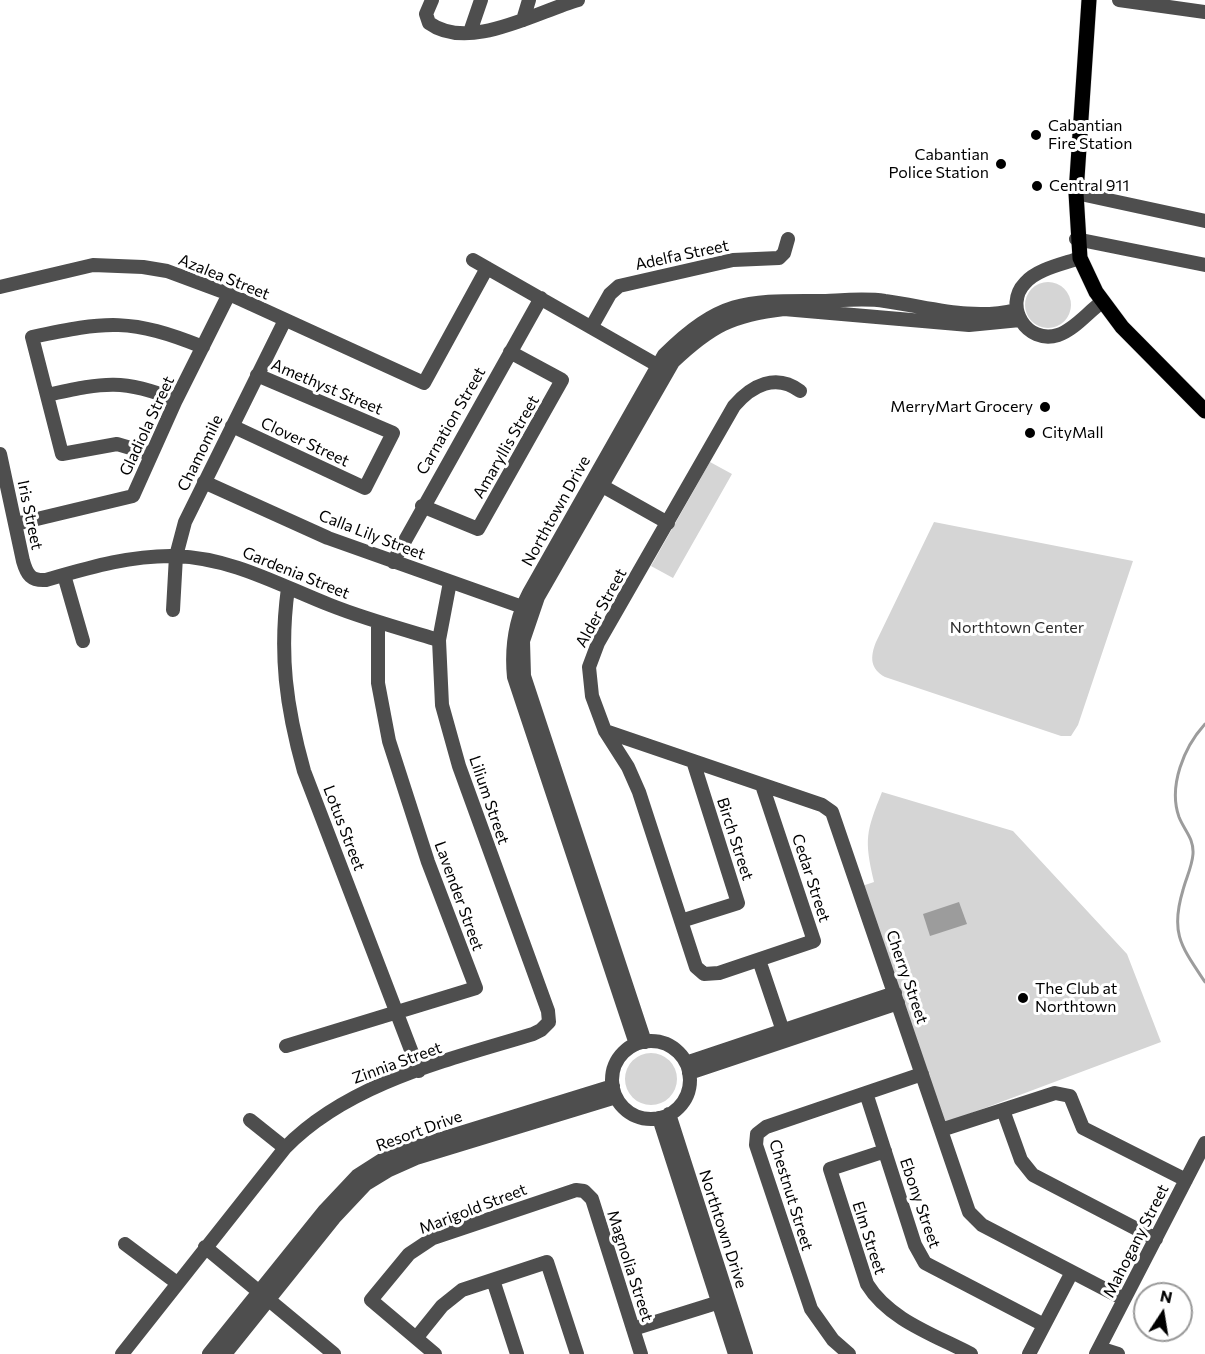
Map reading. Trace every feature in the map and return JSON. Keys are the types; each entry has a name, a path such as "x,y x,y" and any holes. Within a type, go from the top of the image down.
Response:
{"main road":[{"path":"1089,0 1076,193 1076,239 1080,258 1088,279 1102,302 1139,346 1205,411"}],"street":[{"path":"432,0 426,14 429,22 447,31 470,32 492,31 578,0"},
{"path":"470,32 481,0"},
{"path":"522,20 529,0"},
{"path":"1119,0 1205,12"},
{"path":"1076,193 1205,221"},
{"name":"Adelfa Street","path":"592,326 610,294 619,286 732,260 779,258 784,253 788,238"},
{"path":"1076,239 1205,265"},
{"path":"1080,258 1027,280 1017,297 1018,315 1038,335 1053,337 1067,331 1102,302"},
{"path":"473,260 663,368"},
{"name":"Azalea Street","path":"0,286 68,269 117,265 167,271 229,294 424,383 487,268"},
{"name":"Gladiola Street","path":"16,524 134,496 176,400 229,294"},
{"name":"Carnation Street","path":"393,562 422,506 541,298"},
{"name":"Northtown Drive","path":"640,1043 524,676 527,609 663,368 674,362 700,337 720,325 758,312 784,309 985,320 1018,315"},
{"name":"Chamomile","path":"173,610 176,556 185,522 285,320"},
{"path":"151,454 117,444 62,454 32,337 82,326 127,324 152,329 203,347"},
{"name":"Amaryllis Street","path":"422,506 478,529 528,443 562,380 510,352"},
{"name":"Amethyst Street","path":"257,375 393,433 365,488"},
{"name":"Alder Street","path":"704,974 696,967 639,792 628,767 604,731 589,681 593,654 718,433 744,394 766,383 777,381 800,391"},
{"path":"47,395 109,383 138,387 176,400"},
{"name":"Clover Street","path":"232,426 365,488"},
{"name":"Iris Street","path":"0,454 26,571 33,579"},
{"name":"Calla Lily Street","path":"204,482 328,538 527,609"},
{"path":"597,483 668,523"},
{"name":"Gardenia Street","path":"33,579 46,580 136,558 176,556 218,561 244,568 288,588 378,622 439,640"},
{"path":"64,575 83,641"},
{"name":"Lilium Street","path":"450,582 439,640 442,705 456,757 548,1011 549,1022"},
{"name":"Lotus Street","path":"288,588 282,655 295,738 304,771 419,1071"},
{"name":"Lavender Street","path":"286,1046 476,988 428,862 389,741 378,683 378,622"},
{"name":"Cherry Street","path":"604,731 822,805 832,812 965,1202 974,1220 1124,1299"},
{"path":"628,767 632,755 642,744"},
{"name":"Birch Street","path":"681,921 738,903 693,761"},
{"name":"Cedar Street","path":"704,974 719,973 814,941 762,785"},
{"path":"759,960 784,1036"},
{"path":"688,1068 896,998"},
{"name":"Zinnia Street","path":"122,1354 285,1148 315,1120 341,1103 372,1088 533,1034 542,1030 549,1022"},
{"path":"640,1043 669,1046 688,1068 686,1097 664,1116 634,1114 624,1107 615,1091 613,1071 619,1058 640,1043"},
{"name":"Chestnut Street","path":"849,1354 833,1340 811,1310 756,1139 757,1134 766,1126 922,1074"},
{"name":"Resort Drive","path":"209,1354 366,1184 389,1170 446,1143 615,1091"},
{"name":"Ebony Street","path":"866,1093 915,1245 925,1263 1044,1325"},
{"path":"941,1130 1055,1093 1066,1093 1070,1096 1083,1128 1186,1180"},
{"path":"1003,1110 1021,1160 1033,1175 1156,1239"},
{"name":"Northtown Drive","path":"664,1116 723,1301 735,1354"},
{"path":"250,1120 285,1148"},
{"name":"Mahogany Street","path":"1098,1351 1205,1143"},
{"name":"Elm Street","path":"885,1151 830,1169 867,1284 873,1295 894,1314 971,1354"},
{"name":"Magnolia Street","path":"584,1191 592,1199 641,1354"},
{"name":"Marigold Street","path":"435,1354 371,1300 409,1254 433,1238 452,1231 568,1192 584,1191"},
{"path":"125,1244 177,1283"},
{"path":"205,1247 330,1353"},
{"path":"417,1337 451,1297 547,1262 577,1354"},
{"path":"1029,1354 1071,1272"},
{"path":"493,1280 517,1354"},
{"name":"Resort Drive","path":"225,1354 263,1295"},
{"path":"633,1329 723,1301"},
{"name":"Northtown Drive","path":"723,1301 746,1354"},
{"path":"1098,1351 1118,1354"}],"green space":[{"path":"1048,282 1064,289 1071,305 1064,321 1048,328 1032,321 1025,305 1032,289"},
{"path":"710,462 732,474 673,578 651,566"},
{"name":"Northtown Center","path":"934,522 1133,561 1078,725 1071,736 1061,736 885,677 876,670 872,658 876,642"},
{"name":"The Club at Northtown","path":"882,792 1013,831 1127,954 1161,1042 945,1123 862,886 874,882 868,836"},
{"path":"646,1053 656,1053 666,1057 673,1064 677,1079 673,1094 666,1101 656,1105 646,1105 636,1101 629,1094 625,1084 625,1074 629,1064 636,1057"}],"shaded area":[{"path":"959,902 967,924 930,936 923,914"}],"waterway":[{"path":"1205,724 1197,733 1185,755 1175,793 1179,817 1193,848 1179,905 1178,929 1184,948 1205,982"}],"place":[{"name":"Cabantian Fire Station","path":"1036,135"},
{"name":"Cabantian Police Station","path":"1001,164"},
{"name":"Central 911","path":"1037,186"},
{"name":"MerryMart Grocery","path":"1045,407"},
{"name":"CityMall","path":"1030,433"},
{"name":"The Club at Northtown","path":"1023,998"}]}
